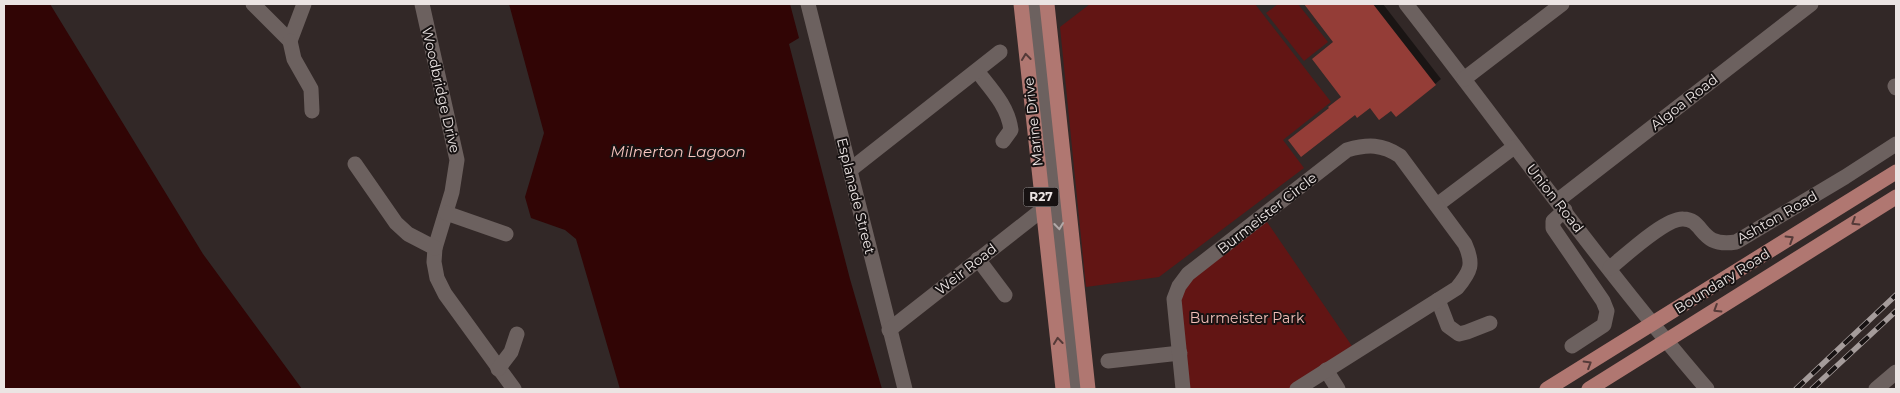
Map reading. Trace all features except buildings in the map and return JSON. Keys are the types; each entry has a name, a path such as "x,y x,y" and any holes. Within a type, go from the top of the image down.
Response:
{"main road":[{"name":"Marine Drive","path":"1021,4 1063,389"},
{"name":"Marine Drive","path":"1046,4 1088,389"},
{"name":"Boundary Road","path":"1547,389 1896,172"},
{"name":"Boundary Road","path":"1589,389 1896,197"}],"street":[{"path":"253,4 290,41 294,59 311,90 312,111"},
{"path":"290,41 304,4"},
{"name":"Woodbridge Drive","path":"422,4 457,160 456,176 435,248 434,262 437,278 445,294 514,389"},
{"path":"1035,4 1075,389"},
{"name":"Union Road","path":"1406,4 1514,147 1666,341 1707,389"},
{"path":"1464,79 1562,4"},
{"name":"Algoa Road","path":"1561,205 1812,4"},
{"name":"Esplanade Street","path":"811,6 905,389"},
{"path":"850,170 1000,52"},
{"path":"977,70 1001,101 1008,114 1011,130 1003,141"},
{"name":"Ashton Road","path":"1610,268 1672,220 1684,218 1692,221 1715,242 1726,244 1736,242 1845,177 1896,144"},
{"name":"Burmeister Circle","path":"1183,389 1174,299 1179,286 1188,274 1347,150 1362,146 1389,149 1400,156 1465,244 1471,256 1471,266 1467,276 1458,288 1297,389"},
{"path":"1437,205 1514,147"},
{"path":"355,164 396,223 408,234 435,248"},
{"path":"1561,205 1553,221 1553,228 1603,301 1607,311 1604,325 1572,346"},
{"name":"Weir Road","path":"889,330 1043,209"},
{"path":"446,213 506,234"},
{"path":"978,259 1004,295"},
{"path":"1438,300 1448,326 1459,334 1490,323"},
{"path":"498,369 511,352 517,334"},
{"path":"1108,361 1180,352"},
{"path":"1326,370 1338,389"},
{"path":"1876,389 1896,372"}],"green space":[{"path":"1090,4 1255,4 1331,102 1283,140 1304,168 1159,277 1086,287 1060,27"},
{"path":"1278,4 1298,4 1328,42 1304,61 1266,13"},
{"name":"Burmeister Park","path":"1263,216 1356,352 1297,389 1183,389 1179,286"}],"water":[{"path":"4,4 50,4 203,254 302,389 4,389"},
{"name":"Milnerton Lagoon","path":"509,4 790,4 799,38 789,44 850,279 882,389 620,389 576,239 565,230 531,218 525,197 544,133"}],"railway":[{"path":"1796,389 1896,295"},
{"path":"1812,389 1896,311"}]}
